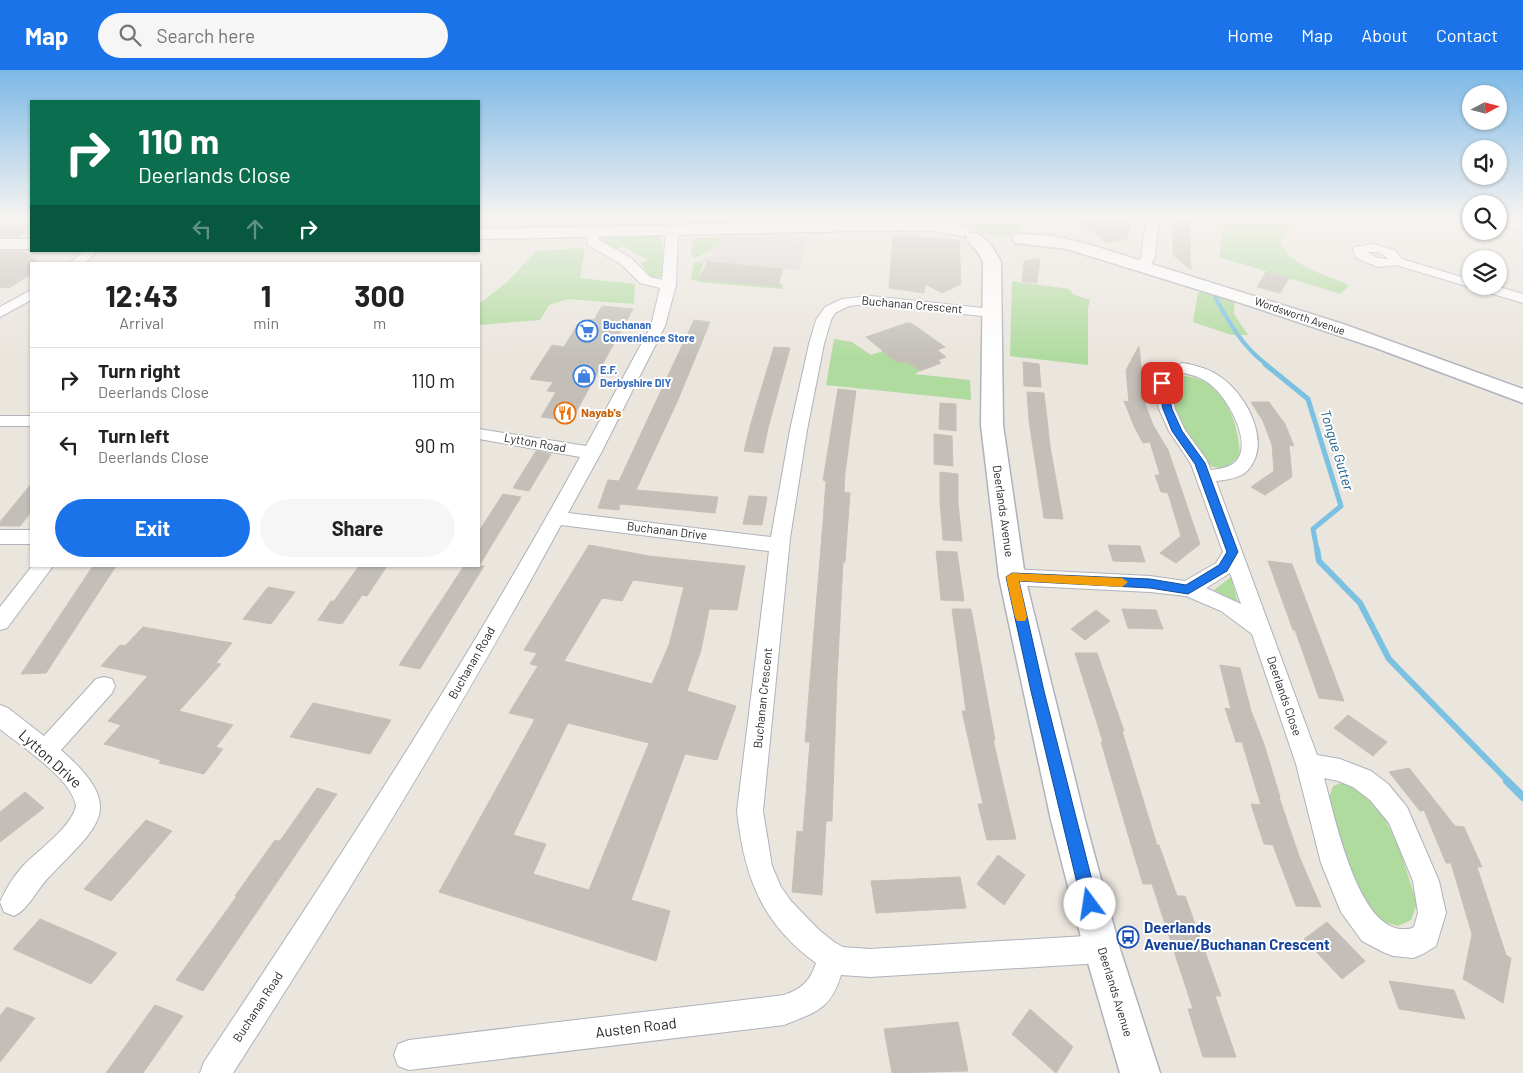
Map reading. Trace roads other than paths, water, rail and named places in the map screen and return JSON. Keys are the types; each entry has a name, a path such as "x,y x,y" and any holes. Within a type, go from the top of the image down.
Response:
{"street":[{"path":"629,264 645,280 651,283 669,285"},
{"name":"Buchanan Road","path":"215,1073 302,940 444,712 556,518 658,326 666,305 670,264"},
{"name":"Deerlands Avenue","path":"1002,264 992,313 992,425 1012,577 1068,820 1102,949 1140,1073"},
{"name":"Wordsworth Avenue","path":"1132,264 1223,290 1378,342 1523,397"},
{"path":"1405,264 1462,281"},
{"path":"1507,294 1523,299"},
{"path":"0,313 30,295"},
{"name":"Buchanan Crescent","path":"992,313 871,300 838,305 824,317 805,396 778,545 750,811 754,850 763,880 793,926 815,945 842,961 870,963 1102,949"},
{"name":"Deerlands Close","path":"1206,478 1241,468 1248,459 1251,444 1245,422 1234,401 1221,385 1209,375 1196,369 1171,370 1164,374 1162,383 1168,409 1177,431 1200,463 1206,478 1308,764 1334,863 1352,902 1372,931 1394,942 1413,944 1426,936 1432,913 1426,881 1398,815 1379,792 1362,779 1340,770 1308,764"},
{"path":"16,421 30,406"},
{"name":"Lytton Road","path":"480,434 592,453"},
{"name":"Buchanan Drive","path":"556,518 778,545"},
{"path":"0,537 30,537"},
{"path":"1188,589 1223,568 1233,552"},
{"path":"0,622 42,567"},
{"path":"1012,577 1150,584 1188,589 1228,605 1260,629"},
{"path":"45,751 104,686"},
{"name":"Lytton Drive","path":"0,715 45,751 81,784 88,796 89,806 75,831 22,888 14,902"},
{"name":"Austen Road","path":"409,1055 784,1010 810,1000 823,987 832,956"}],"waterway":[{"name":"Tongue Gutter","path":"1215,297 1231,325 1250,350 1267,365"},
{"name":"Tongue Gutter","path":"1265,364 1308,399 1341,506 1313,529 1317,550"},
{"name":"Tongue Gutter","path":"1317,549 1319,561 1360,603 1389,659 1509,782"},
{"name":"Tongue Gutter","path":"1507,781 1523,797"}],"place":[{"name":"Buchanan Convenience Store","path":"587,331"},
{"name":"E.F. Derbyshire DIY","path":"584,376"},
{"name":"Nayab's","path":"565,413"},
{"name":"Deerlands Avenue/Buchanan Crescent","path":"1128,937"}]}
